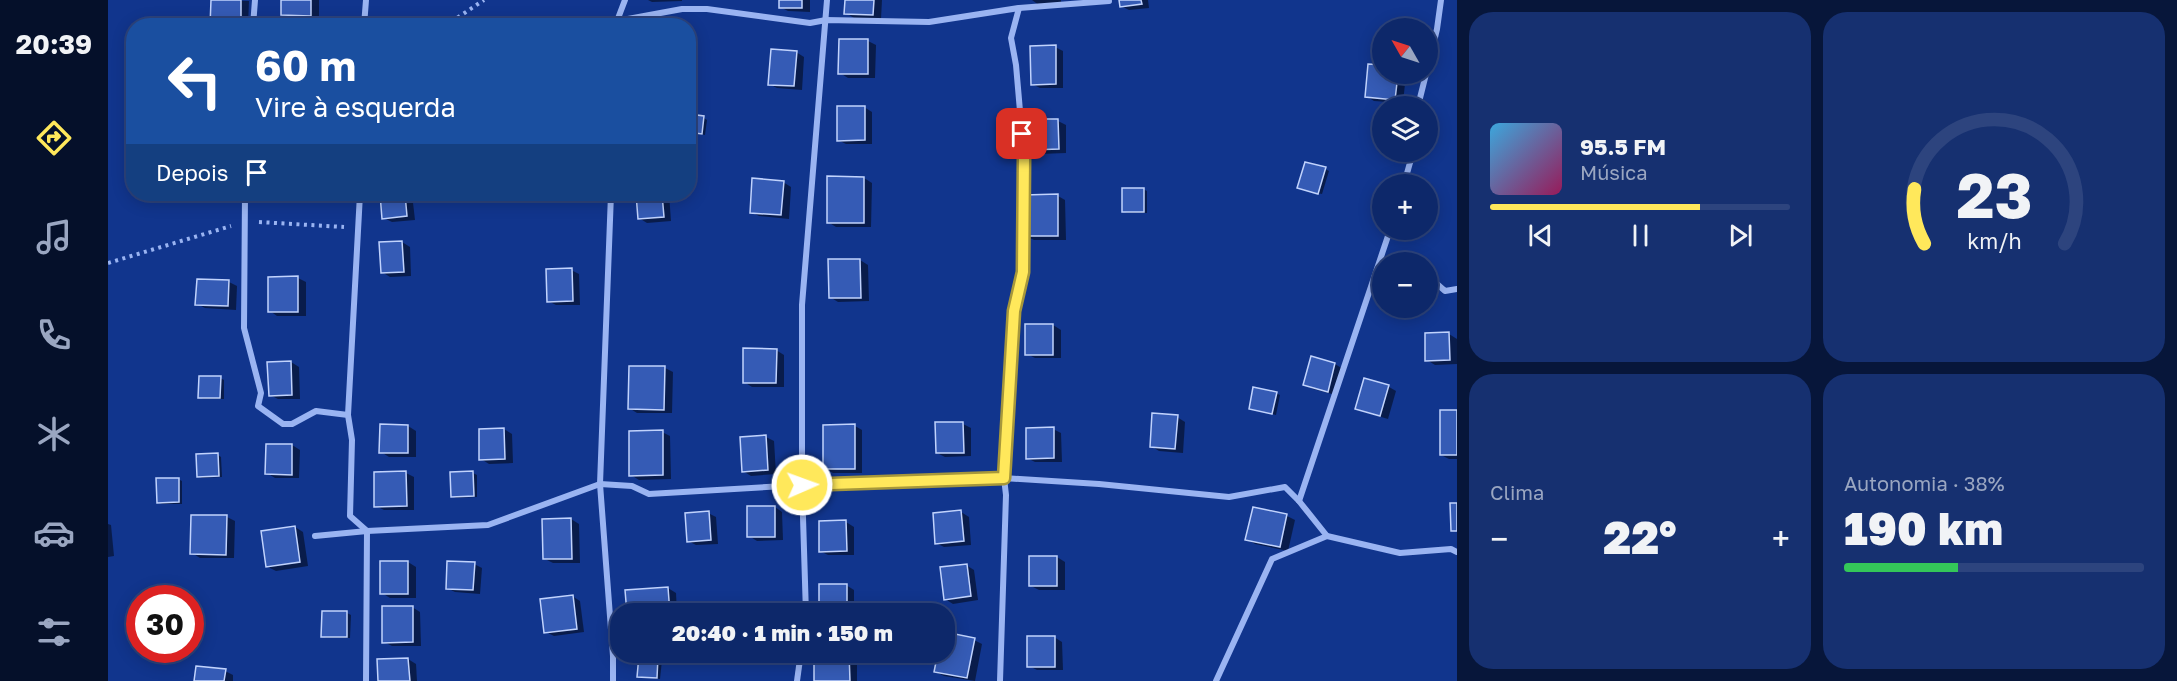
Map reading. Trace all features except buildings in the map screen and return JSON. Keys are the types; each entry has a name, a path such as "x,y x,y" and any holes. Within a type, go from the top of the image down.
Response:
{"street":[{"path":"254,18 255,0"},
{"path":"365,18 366,0"},
{"path":"619,18 625,0"},
{"path":"806,603 802,485 802,305 827,0"},
{"path":"1438,22 1441,0"},
{"path":"640,18 682,9 734,12 810,23 826,20 929,22 1019,8 1109,1"},
{"path":"1000,681 1006,495 1004,478 1014,311 1023,272 1024,157 1016,65 1011,38 1019,8"},
{"path":"245,201 244,328 261,393 258,406 283,424 292,424 316,411 348,415"},
{"path":"360,201 348,415 352,440 350,516 367,531 366,681"},
{"path":"611,201 600,484 613,681"},
{"path":"1438,284 1446,291 1457,290"},
{"path":"1299,501 1372,295"},
{"path":"315,536 488,525 600,484 632,486 649,494 802,485 1004,478 1099,484 1229,497 1285,487 1327,536"},
{"path":"1216,681 1272,559 1327,536 1400,553 1451,549 1457,552"},
{"path":"797,681 799,663"}],"path":[{"path":"457,18 484,0"}],"route":[{"path":"802,485 1004,478 1014,311 1023,272 1024,157 1022,134"}]}
